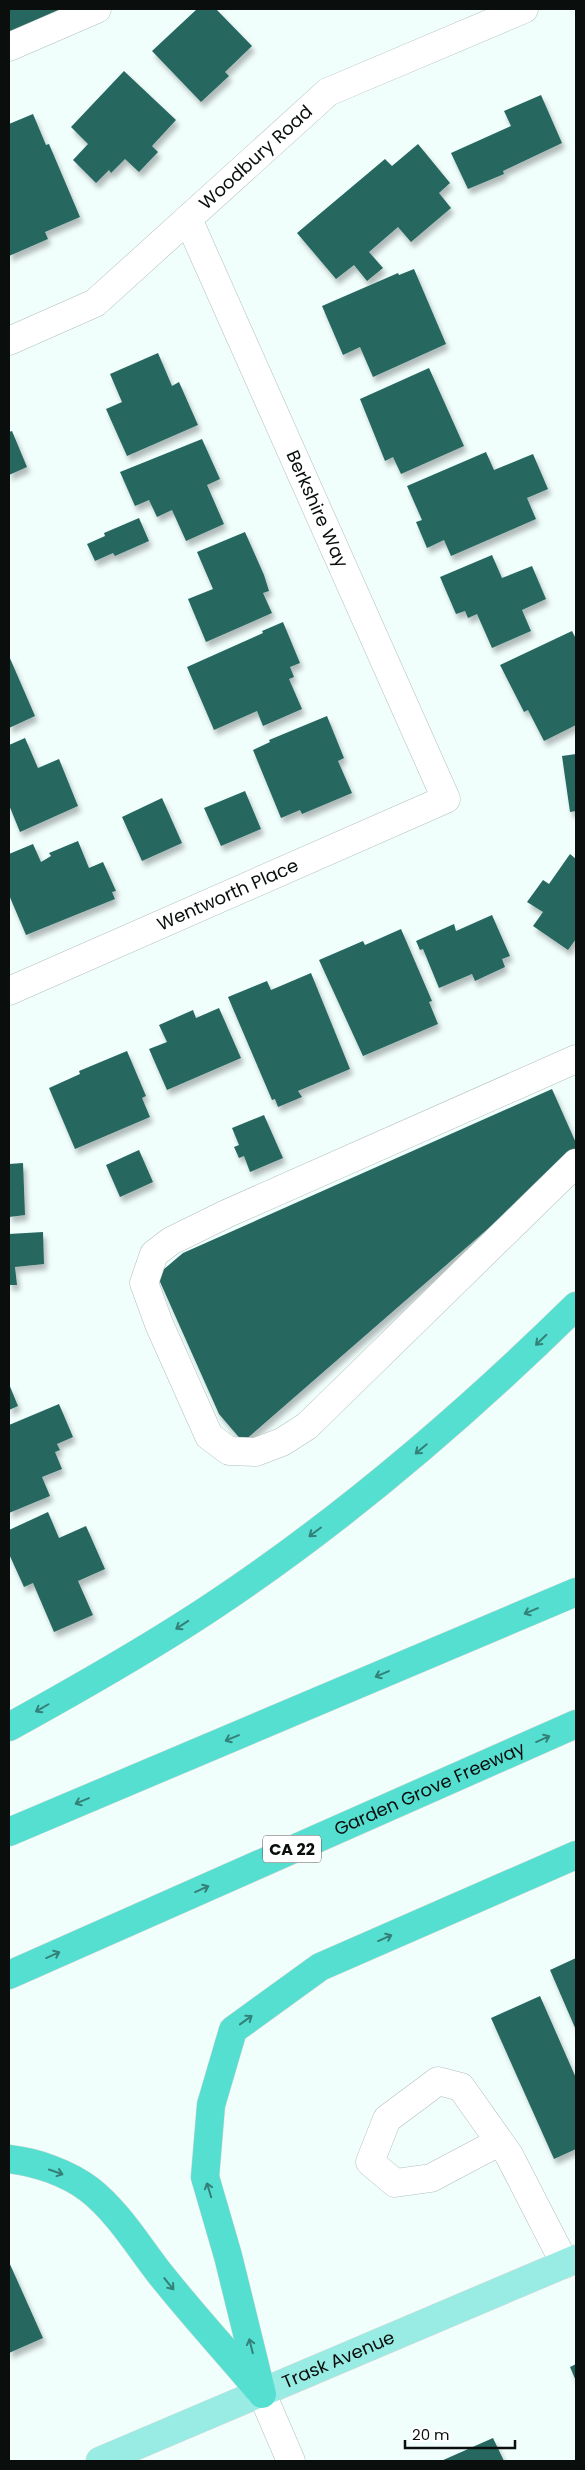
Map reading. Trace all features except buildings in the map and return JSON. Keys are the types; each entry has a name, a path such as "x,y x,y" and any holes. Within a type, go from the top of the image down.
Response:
{"highway":[{"path":"9,1727 169,1634 214,1605 315,1532 451,1423 576,1306"},
{"path":"9,1832 576,1592"},
{"name":"Garden Grove Freeway","path":"9,1975 576,1724"},
{"path":"262,2394 228,2256 205,2177 211,2105 233,2030 320,1967 576,1855"},
{"path":"9,2159 24,2160 69,2176 105,2204 172,2288 262,2394"}],"main road":[{"name":"Trask Avenue","path":"100,2461 262,2394 571,2261"}],"street":[{"path":"9,47 96,9"},
{"name":"Woodbury Road","path":"9,341 95,303 328,92 524,9"},
{"name":"Berkshire Way","path":"188,219 446,799"},
{"name":"Wentworth Place","path":"9,992 446,799"},
{"path":"576,1060 226,1214 171,1241 154,1254 144,1283 158,1324 208,1436 229,1451 256,1452 282,1442 307,1426 576,1163"},
{"path":"499,2142 430,2178 395,2183 370,2162 387,2120 438,2081 461,2087 509,2155 571,2261"},
{"path":"262,2394 292,2461"}]}
